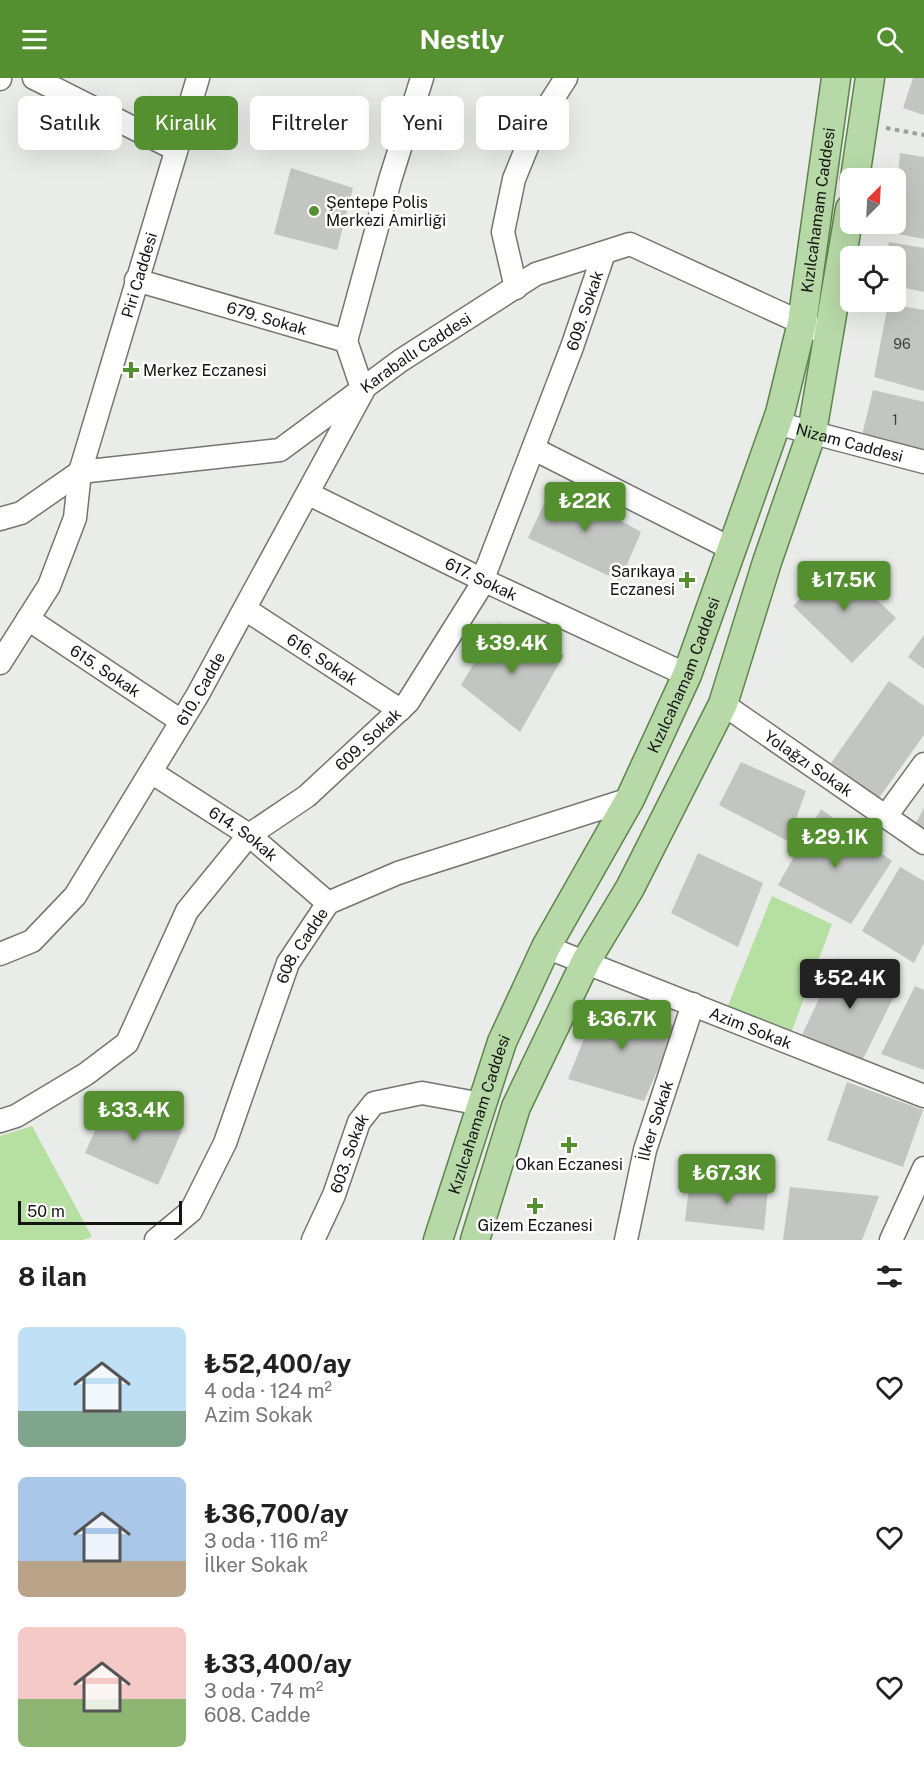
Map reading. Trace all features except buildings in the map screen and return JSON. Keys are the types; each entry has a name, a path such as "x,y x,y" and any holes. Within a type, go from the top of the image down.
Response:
{"main road":[{"name":"Kızılcahamam Caddesi","path":"438,1240 502,1042 546,947 630,799 687,675 776,423 802,323 836,78"},
{"name":"Kızılcahamam Caddesi","path":"856,168 870,78"},
{"name":"Kızılcahamam Caddesi","path":"475,1240 516,1107 586,961 630,888 723,704 767,562 812,432 846,234"}],"street":[{"path":"34,78 134,128"},
{"name":"Piri Caddesi","path":"192,96 198,78"},
{"path":"363,391 346,341 390,180 422,78"},
{"path":"516,288 503,232 514,179 536,125 566,78"},
{"name":"Piri Caddesi","path":"0,663 49,586 75,518 80,472 175,150"},
{"name":"Karaballı Caddesi","path":"0,519 21,513 80,472 280,450 363,391 400,361 536,274 630,244 829,336"},
{"name":"609. Sokak","path":"0,1121 16,1116 86,1074 127,1043 187,911 249,835 307,796 408,702 483,580 534,449 603,253"},
{"name":"679. Sokak","path":"136,280 346,341"},
{"name":"610. Cadde","path":"0,954 32,941 75,896 151,772 245,609 363,391"},
{"name":"Nizam Caddesi","path":"776,423 924,462"},
{"path":"534,449 732,549"},
{"name":"617. Sokak","path":"309,494 483,580 687,675"},
{"name":"616. Sokak","path":"245,609 400,710"},
{"name":"615. Sokak","path":"28,619 181,721"},
{"name":"Yolağzı Sokak","path":"723,704 924,843"},
{"path":"886,816 924,764"},
{"name":"614. Sokak","path":"151,772 249,835 328,903"},
{"name":"608. Cadde","path":"156,1240 191,1211 225,1143 288,963 328,903 398,873 630,799"},
{"name":"Azim Sokak","path":"546,947 924,1096"},
{"name":"İlker Sokak","path":"626,1240 645,1150 693,1004"},
{"name":"603. Sokak","path":"313,1240 334,1196 359,1122 374,1103 422,1093 482,1104"},
{"path":"891,1240 924,1168"}],"path":[{"path":"863,123 924,135"}],"green space":[{"path":"772,896 832,924 791,1033 727,1008"},
{"path":"32,1126 92,1237 83,1240 0,1240 0,1136"}],"place":[{"name":"Şentepe Polis Merkezi Amirliği","path":"314,211"},
{"name":"Merkez Eczanesi","path":"131,370"},
{"name":"Sarıkaya Eczanesi","path":"687,580"},
{"name":"Okan Eczanesi","path":"569,1145"},
{"name":"Gizem Eczanesi","path":"535,1206"}]}
